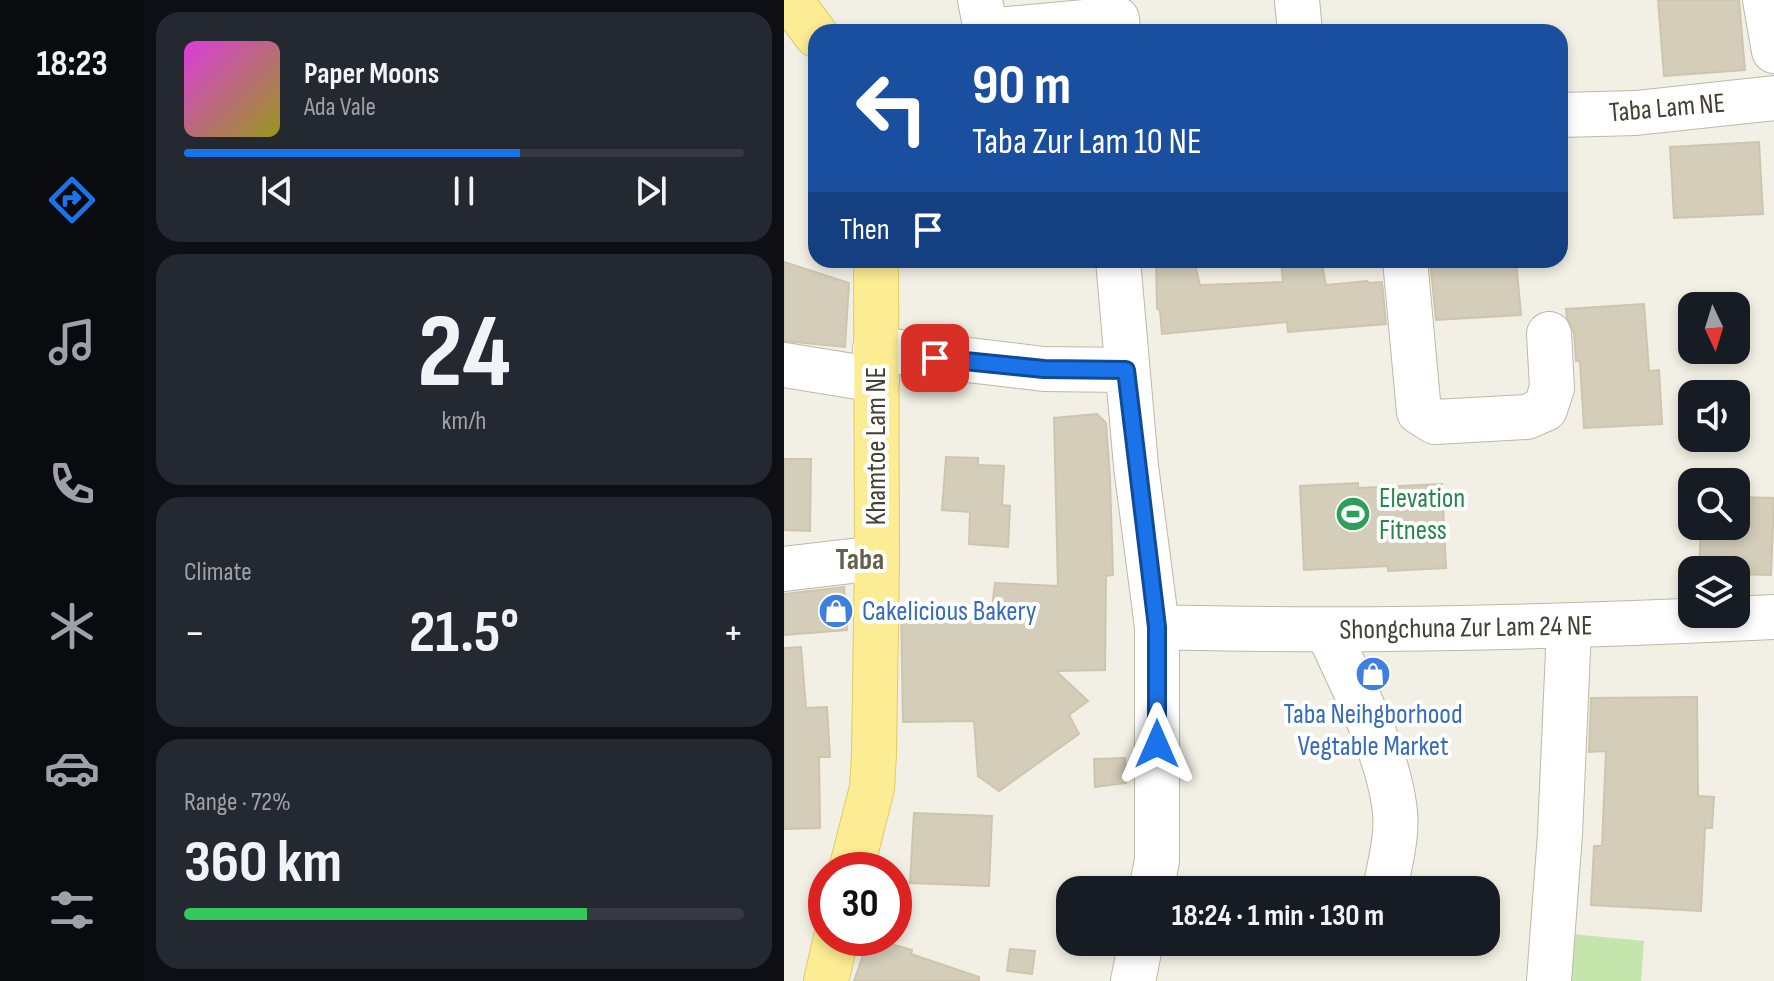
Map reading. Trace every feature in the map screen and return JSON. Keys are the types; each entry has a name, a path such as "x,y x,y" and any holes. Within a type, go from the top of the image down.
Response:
{"main road":[{"path":"790,0 808,24"},
{"name":"Khamtoe Lam NE","path":"856,852 872,788 877,558 876,268"},
{"path":"826,981 832,956"}],"street":[{"path":"980,0 985,24"},
{"path":"1297,0 1299,24"},
{"path":"1765,0 1774,51"},
{"path":"1062,24 1117,19 1117,24"},
{"name":"Taba Lam NE","path":"1568,115 1636,113 1774,98"},
{"path":"1119,268 1126,370 1157,627 1157,861 1154,876"},
{"path":"1406,268 1419,412 1435,422 1527,417 1545,409 1552,388 1549,334"},
{"path":"784,365 1126,370"},
{"path":"784,569 877,558"},
{"name":"Shongchuna Zur Lam 24 NE","path":"1157,627 1328,631 1569,627 1774,617"},
{"path":"1549,981 1560,834 1569,627"},
{"path":"1328,631 1379,748 1394,805 1395,834 1388,876"},
{"path":"1133,981 1138,956"}],"green space":[{"path":"1572,934 1644,941 1641,981 1568,981"}],"building":[{"path":"1658,0 1739,0 1745,70 1664,76"},
{"path":"1759,142 1763,214 1674,218 1670,147"},
{"path":"784,262 849,283 845,347 784,341"},
{"path":"1156,268 1196,268 1200,285 1283,282 1282,268 1323,268 1326,285 1382,282 1386,324 1288,332 1287,322 1162,334 1157,308"},
{"path":"1431,268 1517,268 1521,315 1436,320"},
{"path":"1644,304 1649,371 1659,370 1662,424 1584,428 1580,361 1576,361 1574,333 1566,309"},
{"path":"1097,414 1106,423 1110,478 1113,575 1106,576 1105,670 1056,671 1088,701 1069,715 1079,734 999,791 978,776 974,721 903,722 901,608 992,608 995,583 1058,586 1054,418"},
{"path":"946,457 978,458 978,465 1004,466 1002,505 1010,506 1008,547 969,544 970,512 942,510"},
{"path":"784,459 811,459 810,531 784,530"},
{"path":"1358,483 1358,488 1442,484 1446,568 1388,571 1388,566 1304,570 1300,486"},
{"path":"1750,497 1774,498 1771,575 1750,574 1750,556 1700,556 1700,540 1750,540"},
{"path":"844,587 847,630 784,635 784,594"},
{"path":"801,647 806,708 827,707 830,757 819,757 820,828 784,829 784,648"},
{"path":"1697,697 1698,796 1714,797 1712,828 1705,828 1701,911 1591,905 1594,846 1602,846 1606,751 1589,752 1591,698"},
{"path":"1125,758 1126,783 1095,787 1094,759"},
{"path":"914,813 992,816 989,886 912,883"},
{"path":"1010,949 1035,951 1032,974 1007,971"},
{"path":"912,954 979,977 979,981 854,981 863,956"}],"place":[{"name":"Elevation Fitness","path":"1353,514"},
{"name":"Cakelicious Bakery","path":"836,611"},
{"name":"Taba Neihgborhood Vegtable Market","path":"1373,674"}],"district":[{"name":"Taba","path":"860,560"}],"route":[{"path":"935,358 1044,369 1126,370 1157,627 1157,744"}]}
